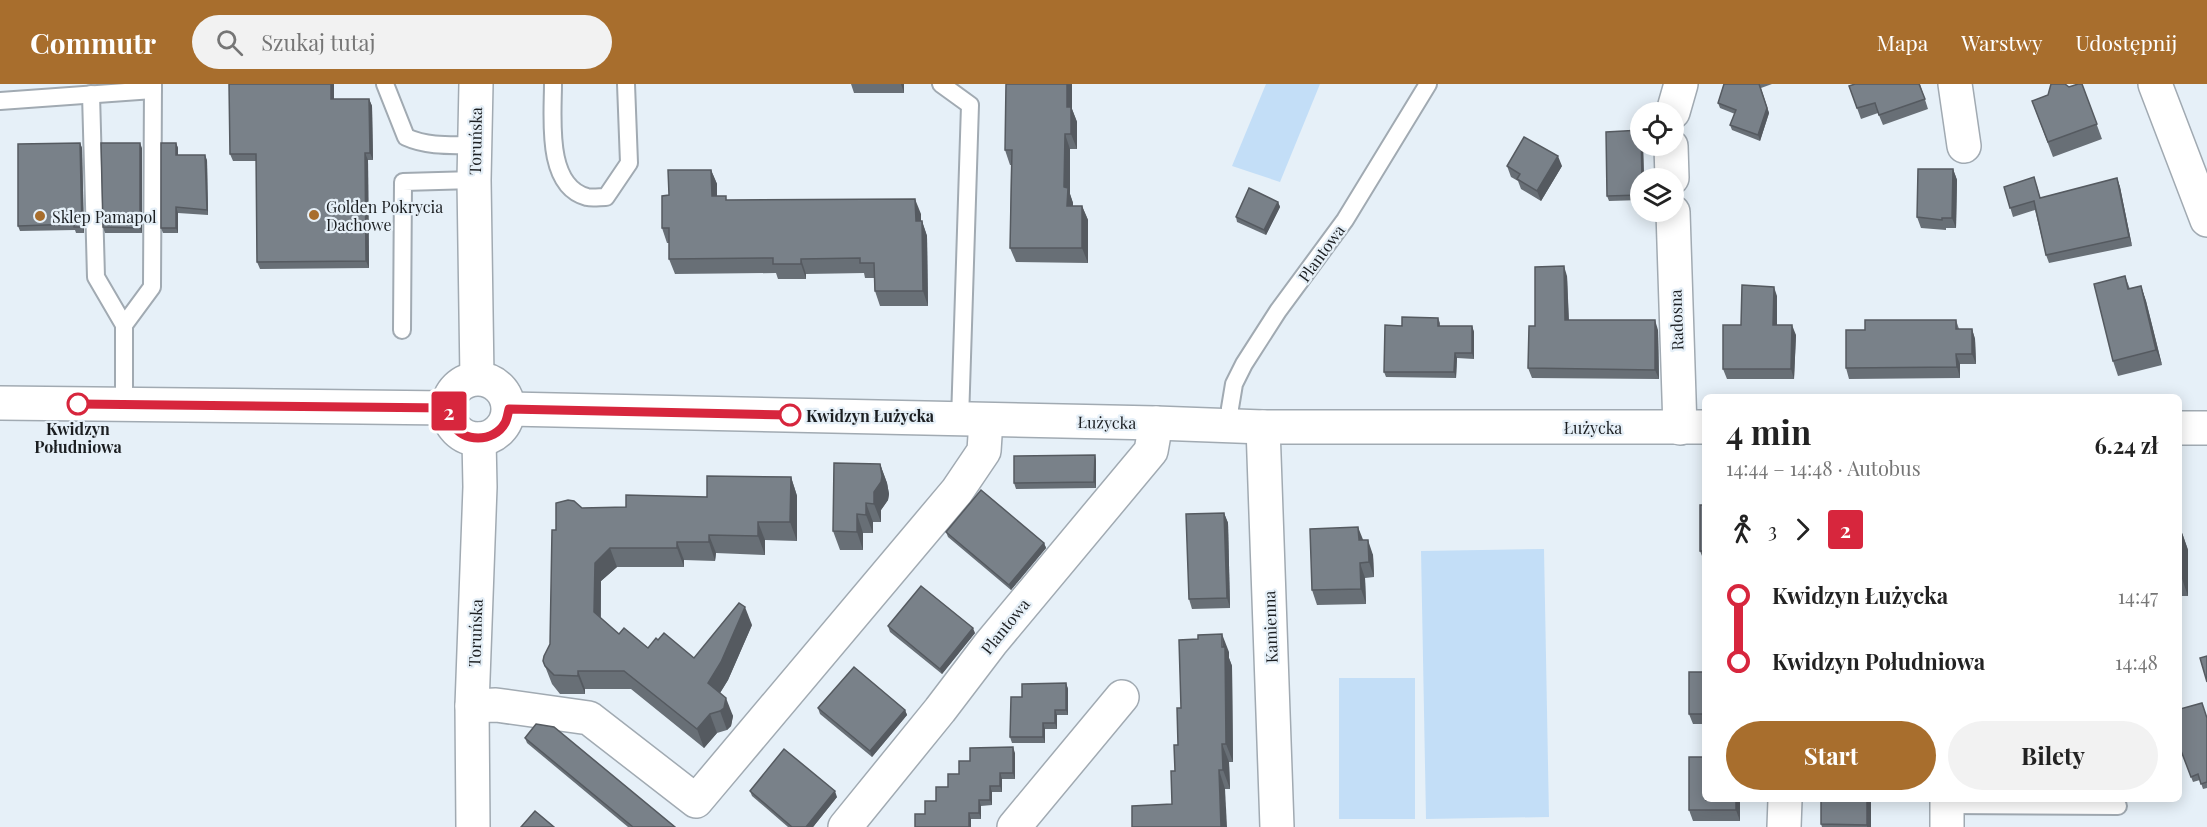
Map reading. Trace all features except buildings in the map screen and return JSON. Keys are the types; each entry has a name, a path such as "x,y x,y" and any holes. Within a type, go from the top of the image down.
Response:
{"street":[{"name":"Toruńska","path":"476,84 474,180 477,378"},
{"path":"1675,102 1681,84"},
{"path":"1954,84 1964,146"},
{"path":"2155,84 2207,220"},
{"name":"Radosna","path":"1674,222 1693,427"},
{"path":"477,378 493,382 505,393 509,409 505,424 494,435 479,439 463,435 452,424 448,408 452,393 463,382 477,378"},
{"path":"0,403 448,408"},
{"name":"Łużycka","path":"509,409 1263,427 1693,427"},
{"path":"472,706 496,705 589,718 696,801 957,491 984,451 973,420"},
{"name":"Plantowa","path":"845,827 991,643 1151,451 1156,423"},
{"name":"Kamienna","path":"1263,427 1277,827"},
{"path":"2182,428 2207,428"},
{"name":"Toruńska","path":"473,827 472,706 480,488 479,439"},
{"path":"1021,825 1122,697"},
{"path":"1784,827 1785,802"}],"lane":[{"path":"385,84 406,137 420,144 475,145"},
{"path":"553,84 555,154 561,176 574,190 587,197 606,197 629,163 626,84"},
{"path":"941,84 970,105 973,420"},
{"name":"Plantowa","path":"1230,426 1234,384 1244,364 1278,311 1345,220 1428,84"},
{"path":"0,101 153,87 152,287 124,325"},
{"path":"91,94 96,277 124,325 126,365 124,404"},
{"path":"402,330 403,182 474,180"},
{"path":"1947,811 2118,806"}],"shaded area":[{"path":"1266,84 1320,84 1280,182 1232,166"},
{"path":"1544,549 1549,817 1426,819 1421,551"},
{"path":"1339,678 1415,678 1415,819 1339,819"}],"bus line":[{"name":"2","path":"78,404 448,408 452,424 463,435 479,439 494,435 505,424 509,409 790,415"}],"place":[{"name":"Golden Pokrycia Dachowe","path":"314,215"},
{"name":"Sklep Pamapol","path":"40,216"},
{"name":"Kwidzyn Południowa","path":"78,404"},
{"name":"Kwidzyn Łużycka","path":"790,415"}]}
